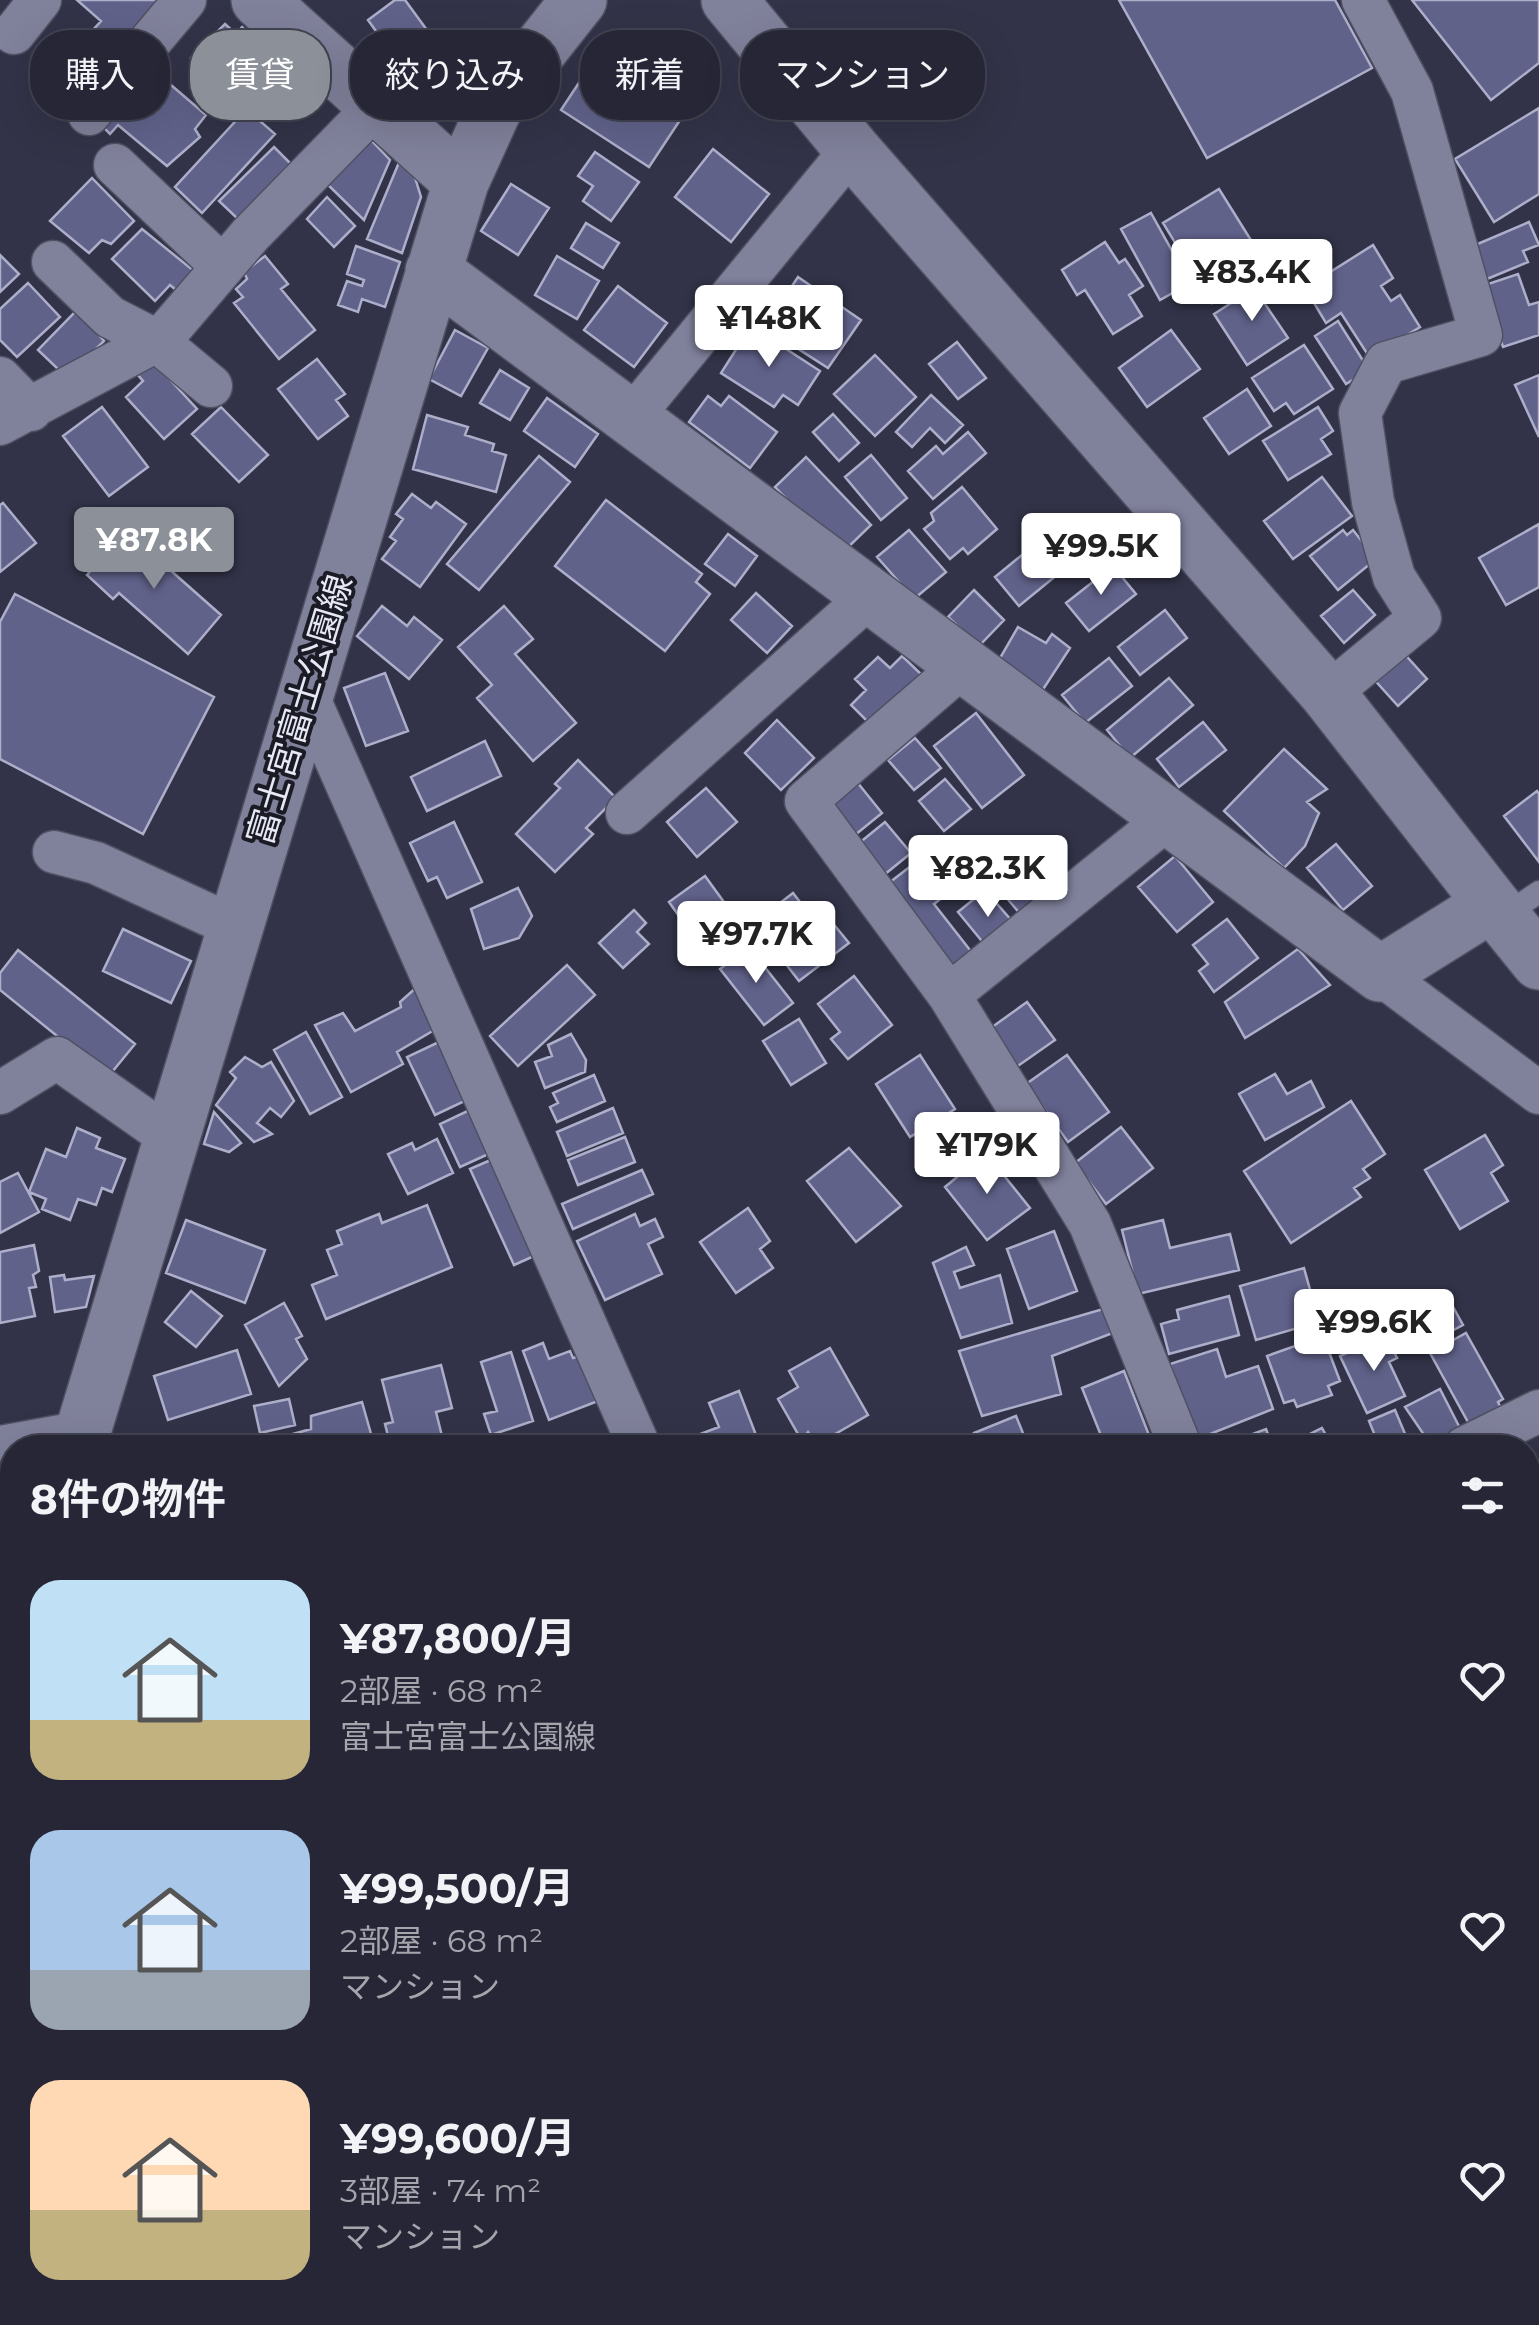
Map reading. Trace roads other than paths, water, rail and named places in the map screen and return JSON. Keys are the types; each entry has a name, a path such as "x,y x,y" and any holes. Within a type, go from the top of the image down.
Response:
{"street":[{"path":"14,33 40,0"},
{"path":"160,30 185,0"},
{"path":"259,0 350,82"},
{"name":"富士宮富士公園線","path":"82,1435 460,182 496,105 578,0"},
{"path":"729,0 852,150 1511,904 1539,962"},
{"path":"1328,694 1420,618 1394,578 1373,502 1360,413 1386,363 1481,335 1412,91 1363,0"},
{"path":"0,378 16,417 158,341 363,120"},
{"path":"391,120 460,182"},
{"path":"631,418 852,150"},
{"path":"114,166 223,268"},
{"path":"53,262 110,317 158,341 211,386"},
{"path":"433,271 1172,815 1539,1093"},
{"path":"627,813 872,594"},
{"path":"964,664 806,800 949,996 1090,1224 1176,1435"},
{"path":"306,692 634,1435"},
{"path":"949,996 1172,815"},
{"path":"54,852 96,863 234,927"},
{"path":"1380,974 1511,904"},
{"path":"0,1093 58,1058 171,1138"},
{"path":"1491,1435 1539,1412"}]}
